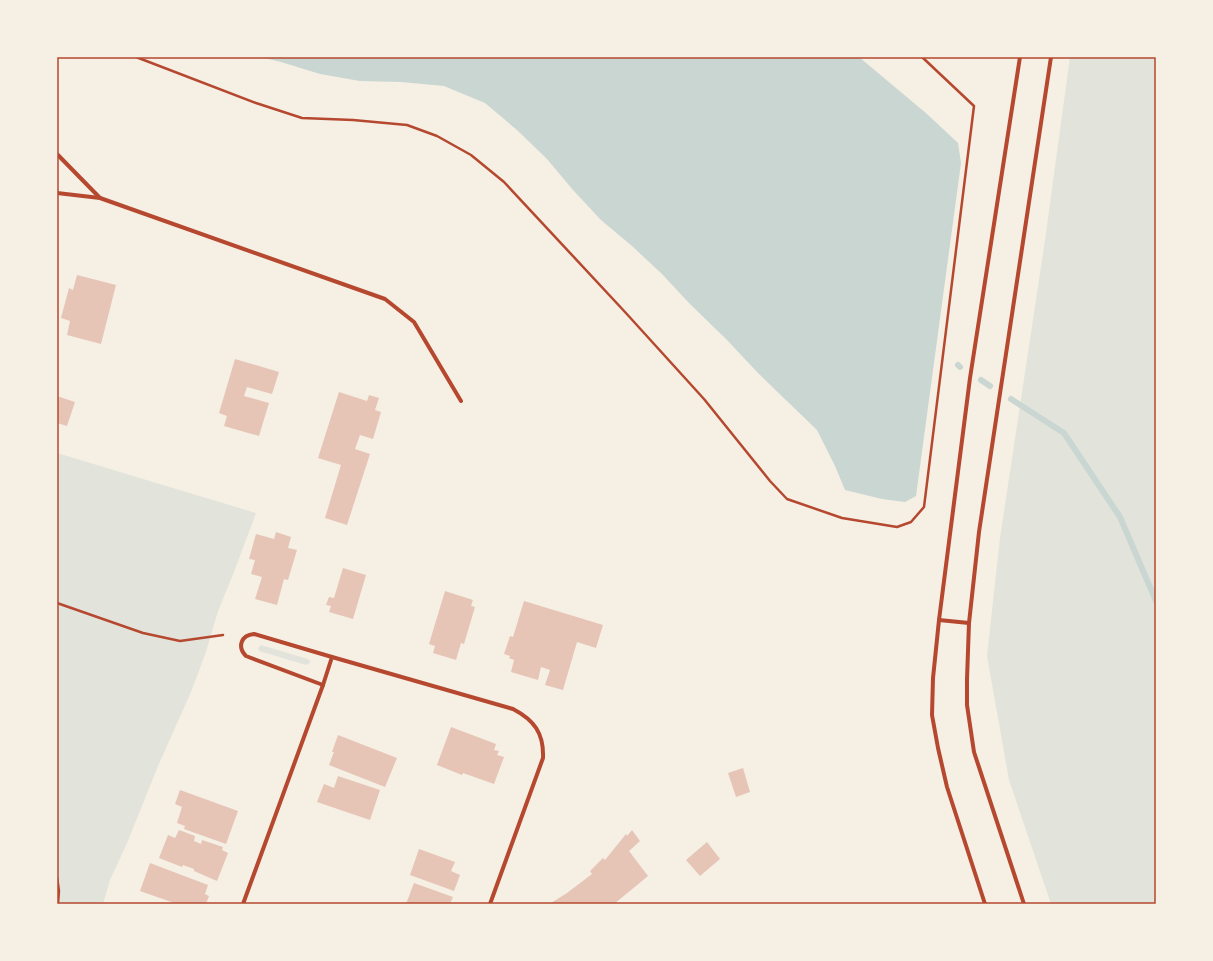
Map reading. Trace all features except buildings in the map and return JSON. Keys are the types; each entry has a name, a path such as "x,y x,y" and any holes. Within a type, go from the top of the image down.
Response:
{"street":[{"path":"985,904 947,787 936,741 932,715 933,678 970,378 1020,57"},
{"path":"1024,904 974,752 967,704 967,679 970,623 980,524 1051,57"},
{"path":"57,154 100,198"},
{"path":"57,193 100,198 385,299 414,322 461,401"},
{"path":"939,620 970,623"},
{"path":"323,685 246,656 241,650 243,638 254,634 513,709 524,715 533,723 542,741 543,758 490,904"},
{"path":"242,904 332,657"}],"path":[{"path":"136,57 256,103 302,118 353,120 407,125 437,136 471,155 504,182 625,312 704,399 770,481 787,499 842,518 897,527 911,522 924,507 974,106 922,57"},
{"path":"57,603 142,633 180,641 223,635"},
{"path":"57,877 59,891 58,904"}],"shaded area":[{"path":"260,57 859,57 927,114 958,143 961,163 916,496 905,502 882,499 845,490 817,430 759,374 662,274 601,220 547,159 517,130 485,103 444,86 401,82 360,81 320,74"},
{"path":"1070,57 1156,57 1156,904 1051,904 1009,780 987,656 1000,538 1045,240"},
{"path":"57,453 256,513 218,611 206,652 191,692 110,880 103,904 57,904"},
{"path":"261,645 308,659 310,663 306,665 259,651 258,648"}],"waterway":[{"path":"981,380 990,386"},
{"path":"1011,399 1064,433 1120,517 1156,601"}]}
